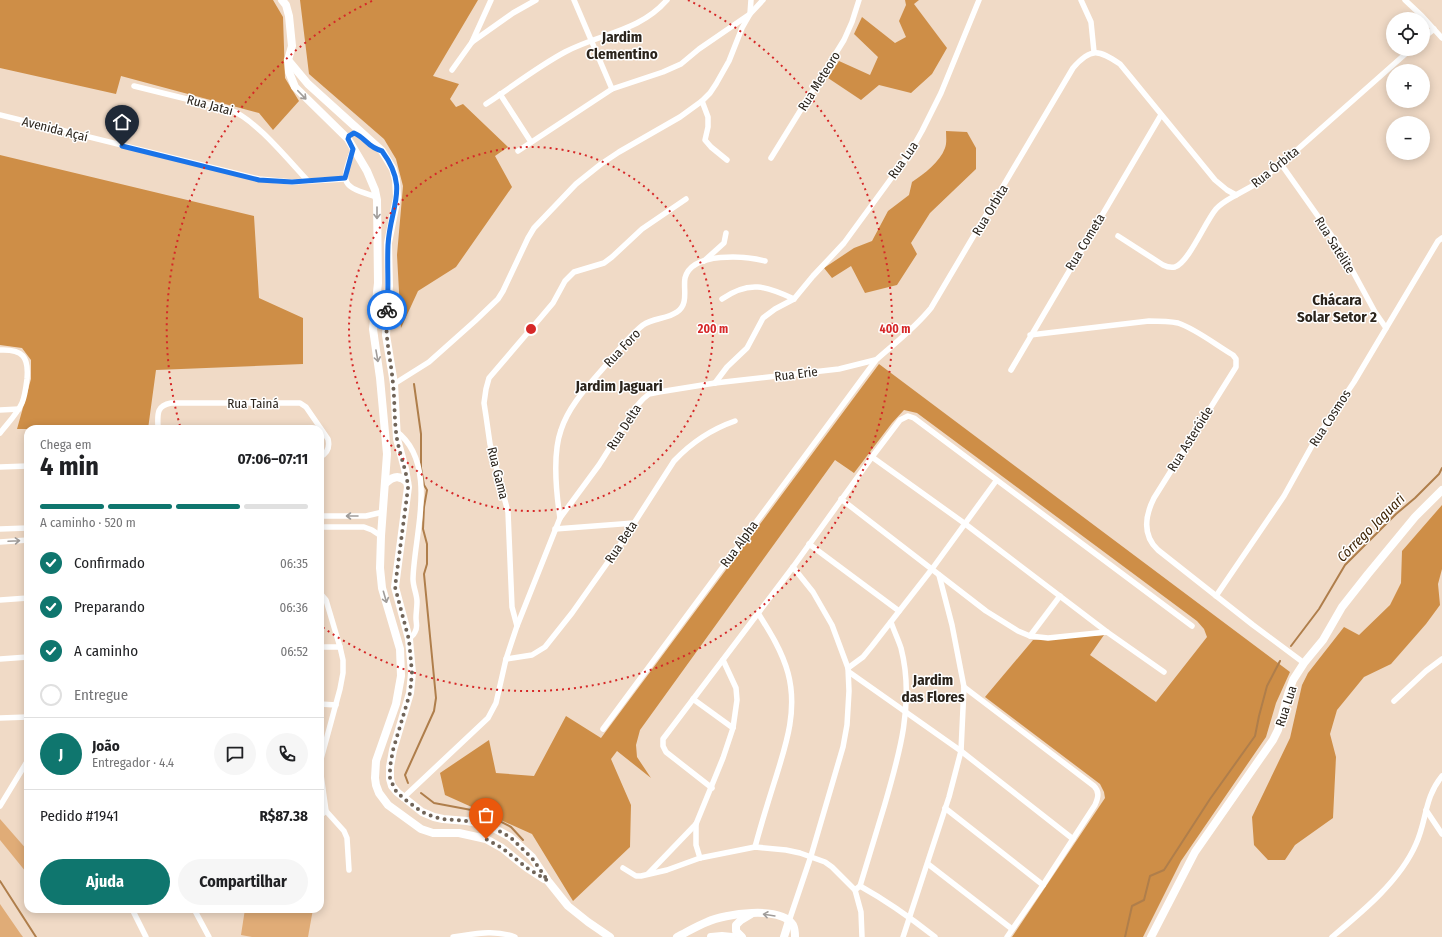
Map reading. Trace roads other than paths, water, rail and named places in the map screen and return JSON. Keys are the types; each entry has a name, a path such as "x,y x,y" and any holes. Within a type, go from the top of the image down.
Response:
{"main road":[{"path":"282,0 286,5 289,16 292,46 288,60 289,72 295,87 301,95 348,139 367,171 374,185 377,197 378,283 373,324 387,454 380,568 382,588 400,649 401,676 396,704 376,761 375,778 379,793 392,810 425,830 433,833 459,833 486,839 502,848 527,868 548,881"},
{"path":"288,60 308,84 382,151 393,169 397,192 388,244 389,286 386,335 394,384 396,431 407,482 404,523 395,591 409,640 412,673 410,693 393,750 390,767 390,779 392,786 403,798 422,812 443,819 488,825 510,837 532,858 568,906 610,937"},
{"path":"348,139 349,136 354,133 373,149 382,151"},
{"path":"374,336 386,335"},
{"path":"386,483 391,478 397,477 403,478 407,482"},
{"name":"Rua Lua","path":"1151,937 1177,885 1199,846 1273,740 1278,730 1288,694 1304,663 1323,640 1342,607 1368,574 1415,517 1442,490"},
{"path":"380,568 390,573 397,569"},
{"path":"379,793 380,788 385,784 392,786"},
{"path":"414,824 422,820 422,812"},
{"path":"742,937 736,931 736,925 741,920 754,913"},
{"path":"677,937 706,922 737,914 754,913 778,916 789,921 794,927 795,937"},
{"path":"784,937 789,921"},
{"path":"687,937 706,922"},
{"path":"711,937 732,937"}],"street":[{"path":"452,70 472,42 491,0"},
{"path":"472,42 513,13 536,0"},
{"path":"574,0 612,89"},
{"path":"486,104 564,53 591,40 634,26 649,17 668,0"},
{"path":"394,384 429,362 475,321 498,298 534,228 576,184 619,152 680,117 702,101 710,93 729,61 742,28 750,14 751,0"},
{"path":"518,151 612,89 664,72 681,64 699,49 750,14 763,0"},
{"name":"Rua Meteoro","path":"771,158 844,40 859,0"},
{"name":"Rua Lua","path":"794,299 844,243 858,225 880,191 909,154 941,93 979,0"},
{"path":"1081,0 1091,22 1094,52 1106,55 1120,64 1215,180 1236,195"},
{"path":"1405,0 1442,38"},
{"path":"1430,32 1434,29"},
{"name":"Rua Orbita","path":"876,360 921,321 931,308 1073,68 1081,59 1094,52"},
{"name":"Rua Órbita","path":"1118,236 1163,265 1169,268 1174,267 1183,260 1192,248 1216,209 1236,195 1256,184 1281,164 1403,56"},
{"name":"Rua Jatai","path":"134,86 238,113 245,117 266,136 308,181"},
{"path":"500,94 531,142"},
{"path":"702,101 708,117 708,127 705,140 727,160"},
{"name":"Avenida Açaí","path":"0,115 259,180 292,182 345,178"},
{"name":"Rua Cometa","path":"1011,370 1030,335 1161,115"},
{"path":"353,149 345,178 347,183 353,189 377,197"},
{"name":"Rua Satélite","path":"1281,164 1339,246 1375,312 1386,328"},
{"name":"Rua Gama","path":"517,626 512,607 508,512 490,444 484,403 489,378 553,303 565,281 574,272 604,263 642,229 686,199"},
{"path":"704,261 724,243 726,233"},
{"name":"Rua Cosmos","path":"1216,596 1284,496 1314,442 1354,382 1438,241 1442,238"},
{"name":"Rua Foro","path":"560,518 556,487 558,438 567,416 574,404 636,332 644,325 681,309 685,299 685,283 687,274 691,268 704,261 717,258 750,258 765,261"},
{"path":"722,299 731,292 740,289 764,287 794,299"},
{"path":"715,383 724,371 747,348 759,324 767,314 794,299"},
{"name":"Rua Asteróide","path":"1030,335 1162,320 1177,323 1186,327 1233,355 1236,359 1236,367 1149,507 1147,532 1151,544 1304,663"},
{"path":"0,350 10,349 19,352 28,364 23,402 0,433"},
{"name":"Rua Erie","path":"715,383 839,369 876,360"},
{"name":"Rua Alpha","path":"603,729 876,360"},
{"name":"Rua Delta","path":"517,626 560,518 599,465 642,399 649,394 715,383"},
{"name":"Rua Tainá","path":"158,425 158,411 162,406 171,403 300,403 306,407 318,425"},
{"path":"0,410 18,409"},
{"path":"712,788 670,755 662,746 663,739 794,567 809,544 900,420 908,416 1192,626"},
{"name":"Rua Beta","path":"506,659 532,655 545,647 572,613 620,545 674,461 684,451 722,425 735,421"},
{"path":"396,431 405,438 417,462 420,475 419,525 413,579 417,601 417,626 415,632 409,640"},
{"name":"Rua Tainá","path":"324,433 329,444 328,450 324,455"},
{"path":"872,457 964,523 1107,632 1164,672"},
{"path":"0,467 24,466"},
{"path":"848,670 863,657 891,622 932,569 996,481"},
{"path":"841,500 986,611 1018,631 1030,636 1048,638 1107,632"},
{"path":"324,516 366,516 383,512"},
{"path":"555,529 634,523"},
{"path":"324,528 364,527 381,536"},
{"path":"0,529 24,528"},
{"path":"0,542 24,540"},
{"path":"809,544 899,611"},
{"path":"789,921 811,856 843,747 848,709 848,670 832,625 813,592 794,567"},
{"path":"903,937 946,808 961,751 964,687 952,625 939,575"},
{"path":"1030,636 1060,596"},
{"path":"0,600 24,598"},
{"path":"324,598 326,600 343,660 343,673 336,705 324,746"},
{"path":"755,847 785,749 792,716 791,690 788,672 777,644 758,613"},
{"path":"862,937 861,912 857,888 898,757 903,736 905,713 904,670 901,648 891,622"},
{"path":"403,798 488,718 496,703 506,659 517,626"},
{"path":"324,647 340,647"},
{"path":"0,659 24,657"},
{"path":"1394,701 1426,671 1442,659"},
{"path":"648,875 696,824 723,758 733,728 737,700 736,688 723,660"},
{"path":"848,670 905,713 961,751 1073,839"},
{"path":"964,687 1097,788 1098,796 1095,805 1044,885 1007,937"},
{"path":"693,699 733,728"},
{"path":"324,704 336,705"},
{"path":"0,718 24,717"},
{"path":"0,806 24,767"},
{"path":"1332,937 1382,891 1408,861 1420,835 1431,792 1442,776"},
{"path":"324,797 326,811 344,831 349,870"},
{"path":"946,808 1044,885"},
{"path":"1426,810 1442,834"},
{"path":"696,824 696,845 700,858"},
{"path":"623,868 638,877 667,870 700,858 755,847 786,850 811,856 832,867 857,888 875,894 935,937"},
{"path":"928,864 1012,929"},
{"path":"134,913 146,937"},
{"path":"196,913 209,937"},
{"path":"453,937 499,932 515,937"}],"waterway":[{"path":"408,783 405,775 434,711 436,698 424,574 427,564 427,544 423,529 424,507 427,490 424,485 421,468 421,434 414,384"},
{"name":"Córrego Jaguari","path":"1291,646 1319,609 1345,565 1396,514 1415,498 1439,474 1442,468"},
{"path":"1125,937 1132,906 1144,900 1150,876 1164,870 1210,799 1255,736 1267,686 1280,661"},
{"path":"421,793 434,803 482,812 511,827 523,840"},
{"path":"0,881 36,937"}],"district":[{"name":"Jardim Clementino","path":"622,46"},
{"name":"Chácara Solar Setor 2","path":"1337,308"},
{"name":"Jardim Jaguari","path":"619,386"},
{"name":"Jardim das Flores","path":"933,688"}]}
